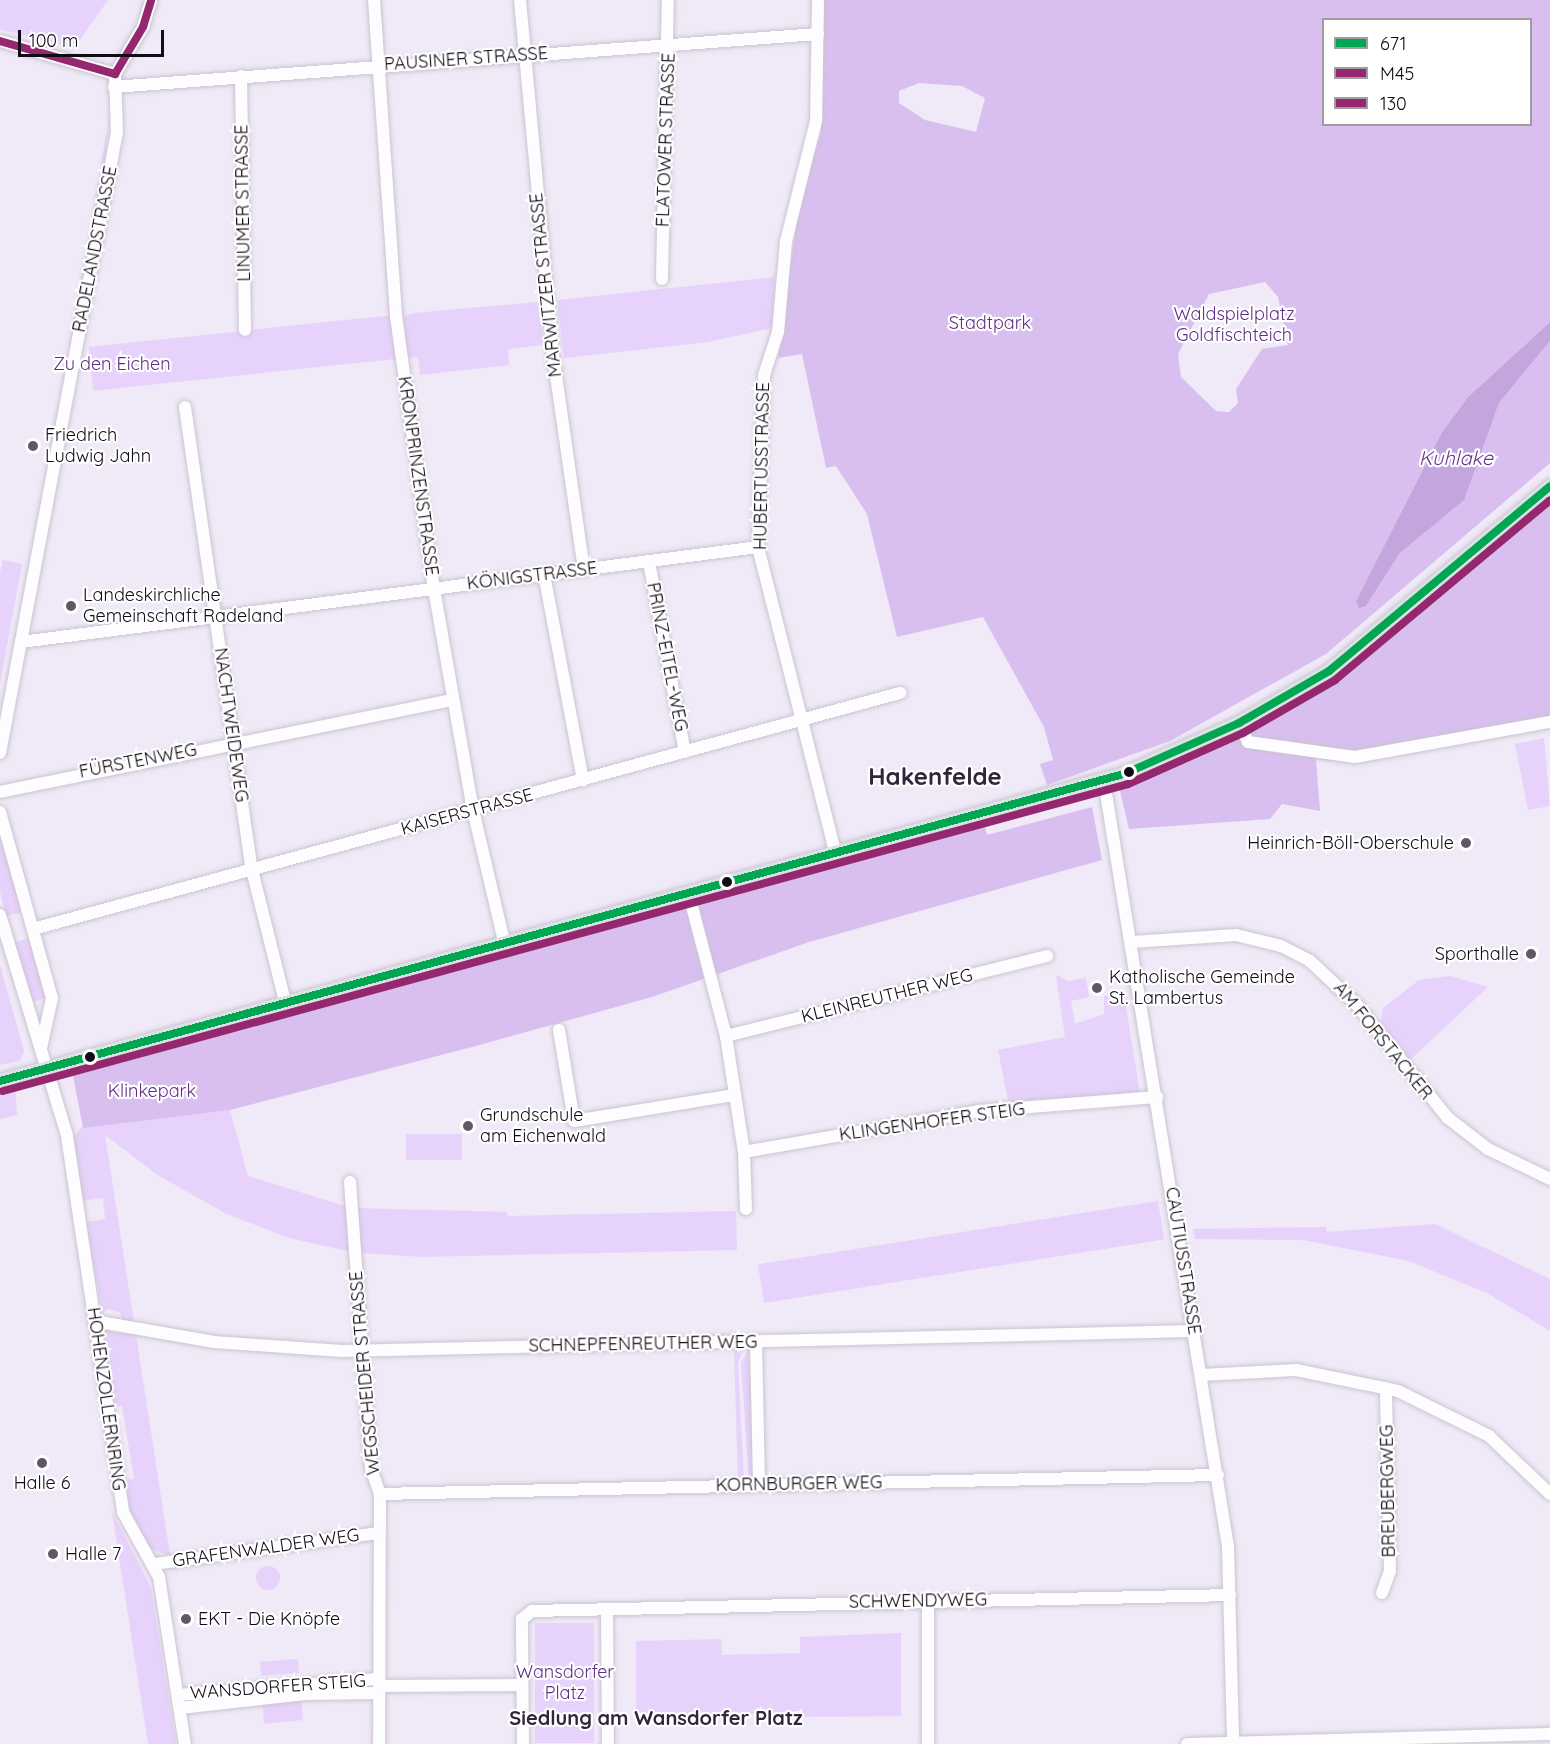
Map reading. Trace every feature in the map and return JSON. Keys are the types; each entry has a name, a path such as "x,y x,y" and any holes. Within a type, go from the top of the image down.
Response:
{"main road":[{"path":"0,1081 48,1070 689,896 1104,781 1239,723 1329,671 1550,486"}],"street":[{"path":"0,42 114,80 143,27 151,0"},
{"name":"KRONPRINZENSTRASSE","path":"374,0 376,66 396,316 434,589 472,810 506,945"},
{"name":"MARWITZER STRASSE","path":"520,0 522,54 552,348 584,569"},
{"name":"FLATOWER STRASSE","path":"662,279 669,44 668,0"},
{"name":"HUBERTUSSTRASSE","path":"818,0 814,136 786,242 778,332 764,375 758,547 836,856"},
{"name":"PAUSINER STRASSE","path":"114,80 241,76 818,34"},
{"name":"LINUMER STRASSE","path":"241,76 245,330"},
{"name":"RADELANDSTRASSE","path":"0,753 117,132 114,80"},
{"name":"NACHTWEIDEWEG","path":"185,407 252,870 286,1005"},
{"name":"KÖNIGSTRASSE","path":"21,642 758,547"},
{"name":"PRINZ-EITEL-WEG","path":"649,561 685,752"},
{"path":"544,574 584,780"},
{"name":"KAISERSTRASSE","path":"33,929 900,693"},
{"name":"FÜRSTENWEG","path":"0,792 234,742 453,700"},
{"path":"1239,723 1248,742 1355,757 1550,722"},
{"name":"CAUTIUSSTRASSE","path":"1104,781 1218,1475 1230,1595 1233,1744"},
{"path":"0,812 52,998 41,1048"},
{"path":"689,896 726,1036 744,1152 746,1209"},
{"name":"HOHENZOLLERNRING","path":"0,915 67,1136 123,1512 154,1564 185,1744"},
{"name":"AM FORSTACKER","path":"1132,942 1236,934 1270,942 1310,961 1357,1005 1448,1118 1488,1149 1550,1179"},
{"name":"KLEINREUTHER WEG","path":"726,1036 1047,956"},
{"path":"559,1030 574,1121 735,1095"},
{"name":"KLINGENHOFER STEIG","path":"744,1152 979,1111 1157,1097"},
{"name":"WEGSCHEIDER STRASSE","path":"350,1182 371,1469 380,1494 378,1533 379,1744"},
{"name":"SCHNEPFENREUTHER WEG","path":"94,1321 261,1347 362,1351 1194,1331"},
{"path":"756,1341 759,1485"},
{"path":"1201,1374 1296,1370 1386,1388 1469,1423 1514,1456 1550,1494"},
{"name":"BREUBERGWEG","path":"1382,1593 1390,1571 1386,1388"},
{"name":"KORNBURGER WEG","path":"380,1494 1218,1475"},
{"name":"GRAFENWALDER WEG","path":"154,1564 378,1533"},
{"name":"SCHWENDYWEG","path":"607,1609 1230,1595"},
{"path":"928,1601 928,1744"},
{"path":"523,1744 524,1613 607,1609 608,1744"},
{"name":"WANSDORFER STEIG","path":"178,1695 378,1686 522,1685"},
{"name":"WANSDORFER STEIG","path":"180,1708 378,1686"},
{"path":"1187,1744 1550,1734"}],"green space":[{"path":"0,0 108,0 74,48 0,29"},
{"name":"Stadtpark","path":"822,0 1550,0 1550,322 1468,397 1442,432 1356,601 1366,606 1400,553 1463,500 1499,403 1550,341 1550,463 1326,654 1170,741 1047,785 1040,764 1053,760 1044,727 983,617 897,637 867,514 836,466 826,468 802,354 778,358 799,204 821,132","holes":["919,83 962,86 985,98 976,132 925,120 899,103 899,91","1265,282 1278,297 1288,345 1262,349 1236,389 1238,403 1229,412 1216,411 1181,377 1178,354 1209,294"]},
{"path":"111,110 97,214 91,218"},
{"path":"775,277 772,328 708,342 564,358 557,300"},
{"path":"538,302 543,345 508,349 509,365 420,375 418,357 408,358 404,317 413,313"},
{"name":"Zu den Eichen","path":"393,315 398,359 93,391 89,347"},
{"path":"1550,502 1550,717 1345,753 1344,762 1316,759 1320,811 1282,804 1270,819 1129,829 1119,787 1256,730 1357,662"},
{"path":"3,560 22,564 0,684 0,572"},
{"path":"1544,738 1550,806 1528,810 1515,744"},
{"name":"Klinkepark","path":"1092,807 1102,860 809,942 652,997 472,1047 230,1110 83,1128 73,1076 984,823 987,835"},
{"path":"0,827 23,912 6,916 0,892"},
{"path":"30,938 46,998 30,1002 14,942"},
{"path":"0,965 24,1051 20,1061 0,1065"},
{"path":"1056,975 1068,981 1086,978 1089,997 1071,1001 1075,1024 1104,1014 1104,996 1124,993 1140,1094 1009,1105 998,1050 1065,1037"},
{"path":"1450,976 1488,987 1410,1060 1381,1022 1383,1008 1419,980"},
{"path":"15,1084 17,1115 0,1119 0,1088"},
{"path":"230,1110 248,1176 348,1207 352,1252 289,1238 227,1214 159,1176 105,1135 134,1322 122,1320 120,1312 106,1309 103,1315 86,1222 105,1219 103,1198 82,1201 72,1139 83,1126"},
{"path":"406,1134 462,1134 462,1160 406,1160"},
{"path":"1158,1201 1164,1240 764,1303 758,1264"},
{"path":"355,1208 507,1212 508,1216 736,1211 737,1250 423,1257 359,1253"},
{"path":"1435,1224 1550,1279 1550,1331 1489,1294 1409,1261 1303,1240 1195,1239 1193,1229 1326,1227 1327,1232"},
{"path":"110,1325 111,1332 136,1335 170,1555 149,1549 129,1509 124,1480 134,1479 122,1406 113,1407 103,1333"},
{"path":"734,1349 743,1349 738,1363 744,1479 738,1479"},
{"path":"748,1350 756,1475 749,1482 741,1363"},
{"path":"112,1512 151,1588 176,1744 148,1744"},
{"path":"268,1566 276,1570 280,1578 276,1586 268,1590 260,1586 256,1578 260,1570"},
{"name":"Wansdorfer Platz","path":"535,1623 594,1623 594,1743 535,1743"},
{"path":"901,1633 901,1716 806,1717 801,1711 636,1721 636,1641 721,1639 722,1655 800,1653 800,1637"},
{"path":"298,1659 299,1673 261,1676 260,1662"},
{"path":"301,1700 303,1720 264,1724 262,1704"}],"water":[{"name":"Kuhlake","path":"1550,322 1550,341 1499,403 1464,500 1400,553 1366,606 1359,608 1356,601 1442,432 1468,397"}],"transit line":[{"name":"130","path":"115,74 143,27 151,0"},
{"name":"130","path":"0,41 115,74"},
{"name":"671","path":"0,1081 1124,774 1239,723 1329,671 1550,486"},
{"name":"M45","path":"3,1091 1128,784 1243,733 1335,680 1550,500"}],"place":[{"name":"Friedrich Ludwig Jahn","path":"33,446"},
{"name":"Landeskirchliche Gemeinschaft Radeland","path":"71,606"},
{"name":"Heinrich-Böll-Oberschule","path":"1466,843"},
{"name":"Sporthalle","path":"1531,954"},
{"name":"Katholische Gemeinde St. Lambertus","path":"1097,988"},
{"name":"Grundschule am Eichenwald","path":"468,1126"},
{"name":"Halle 6","path":"42,1463"},
{"name":"Halle 7","path":"53,1554"},
{"name":"EKT - Die Knöpfe","path":"186,1619"}],"district":[{"name":"Hakenfelde","path":"935,777"},
{"name":"Siedlung am Wansdorfer Platz","path":"656,1717"}],"park label":[{"name":"Waldspielplatz Goldfischteich","path":"1234,325"}]}
